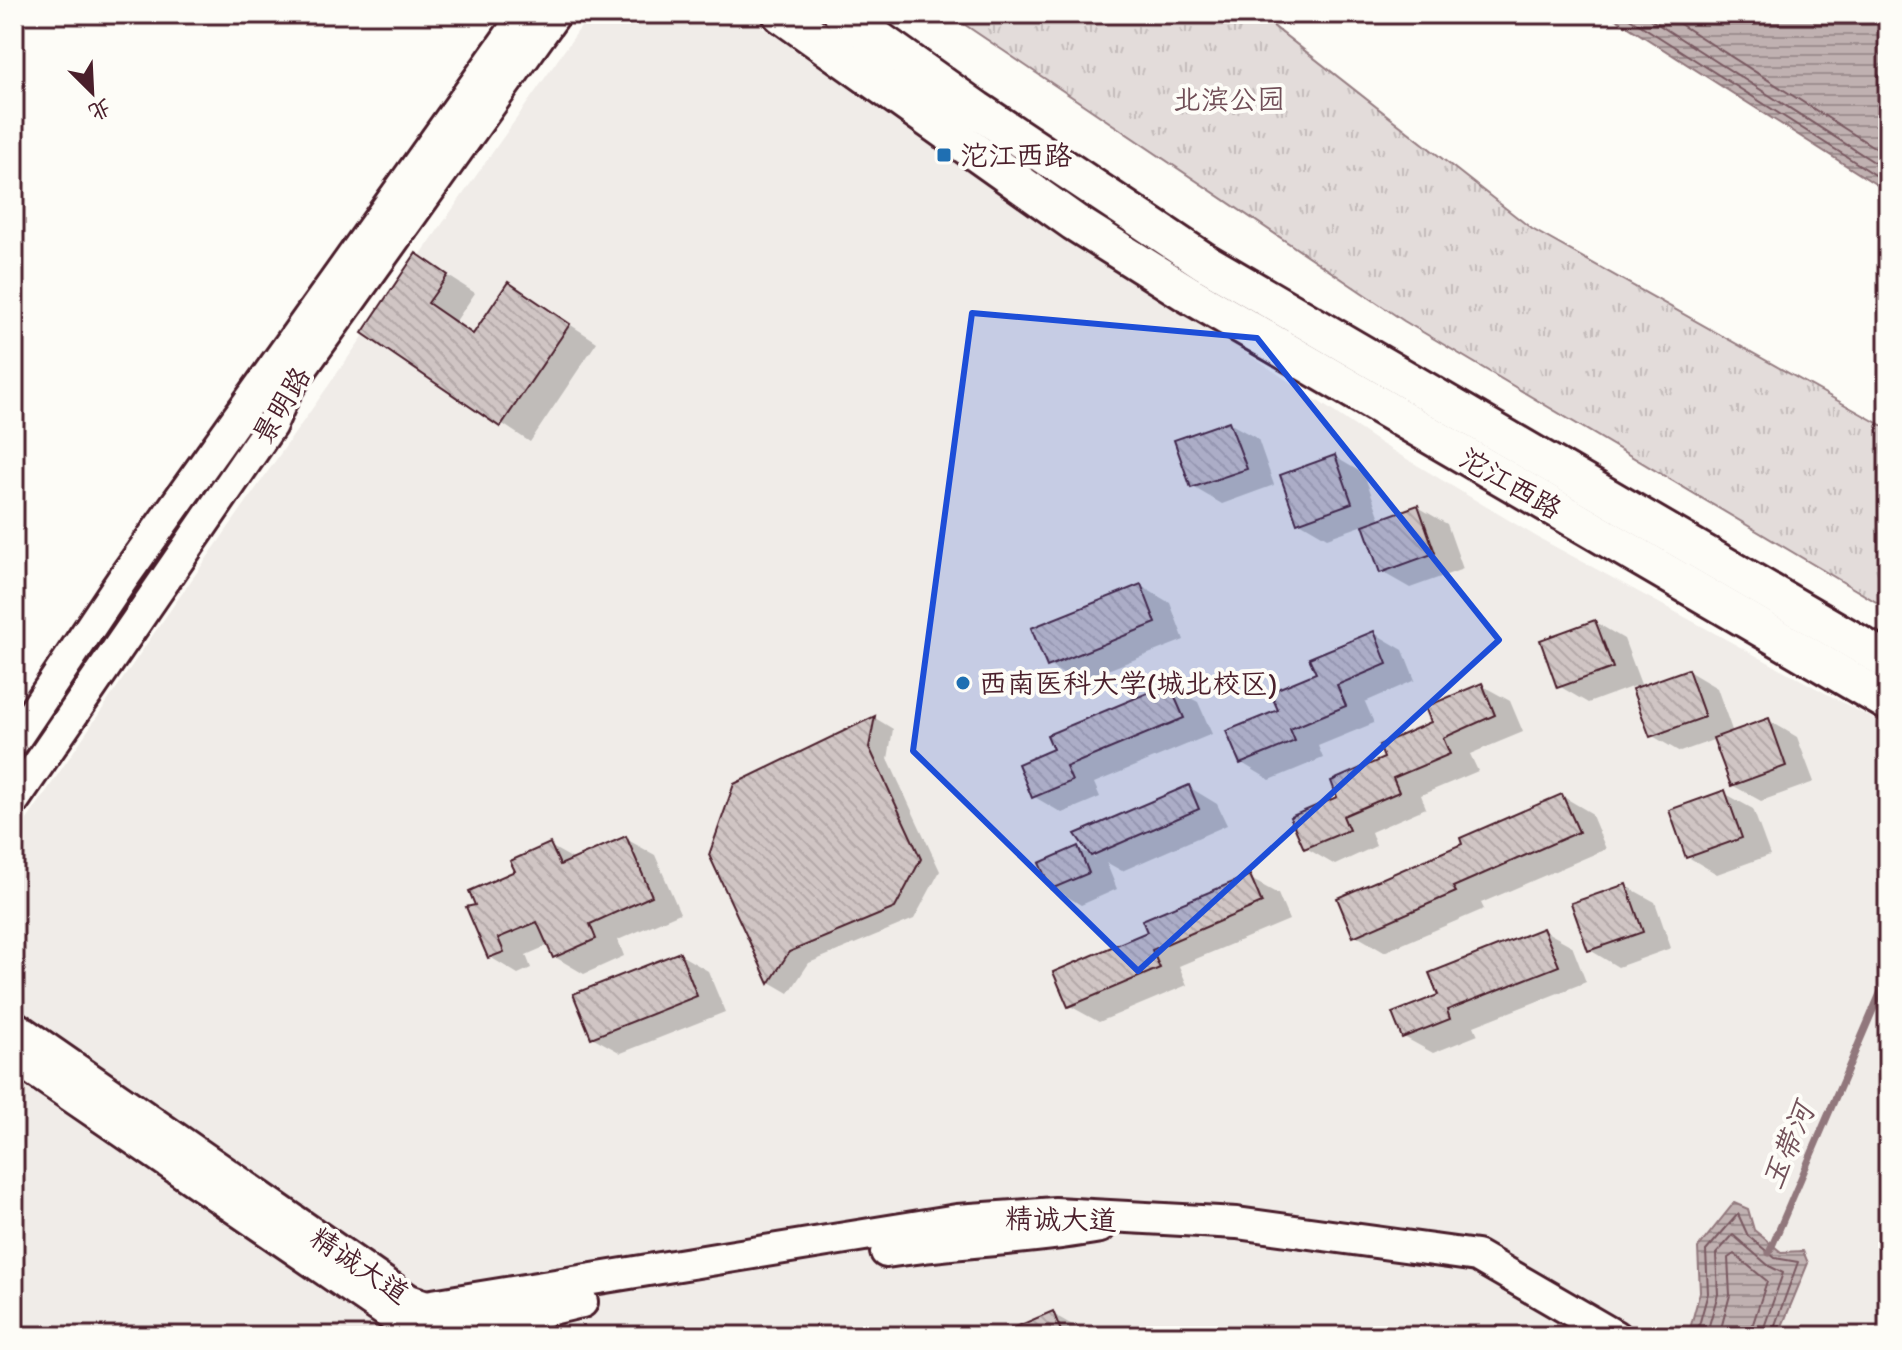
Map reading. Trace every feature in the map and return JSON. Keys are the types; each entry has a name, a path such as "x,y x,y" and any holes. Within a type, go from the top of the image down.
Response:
{"main road":[{"name":"沱江西路","path":"781,14 1074,222 1185,292 1888,702"},
{"name":"沱江西路","path":"842,14 1001,127 1205,262 1888,661"}],"street":[{"name":"景明路","path":"14,741 124,577 525,14"},
{"name":"景明路","path":"14,800 271,425 287,389 555,14"},
{"name":"精诚大道","path":"14,1026 409,1300 426,1306 957,1220 1055,1213 1134,1220"},
{"name":"精诚大道","path":"14,1057 369,1302 404,1324 428,1330 697,1281 948,1243 1059,1235 1134,1220"},
{"path":"1134,1220 1251,1225 1477,1256 1615,1336"}],"highlighted area":[{"path":"972,313 1257,338 1499,640 1138,971 913,751"}],"shaded area":[{"name":"西南医科大学(城北校区)","path":"590,14 743,14 1380,443 1537,537 1888,727 1888,1336 14,1336 14,839 150,639"}],"green space":[{"name":"北滨公园","path":"949,14 1258,14 1532,229 1888,429 1888,609 1404,321"}],"water":[{"path":"1608,14 1888,14 1888,192"},
{"path":"1734,1203 1748,1209 1754,1230 1781,1252 1803,1251 1808,1263 1778,1336 1688,1336 1700,1292 1698,1248"}],"building":[{"path":"416,253 448,275 428,303 473,334 508,282 570,324 500,427 362,333"},
{"path":"1229,421 1247,469 1191,488 1174,440"},
{"path":"1335,455 1352,503 1297,523 1280,475"},
{"path":"1418,505 1435,553 1380,573 1363,525"},
{"path":"1141,584 1156,623 1047,667 1031,628"},
{"path":"1595,620 1613,668 1557,688 1540,640"},
{"path":"1374,631 1387,664 1337,685 1346,706 1290,729 1295,741 1240,764 1226,731 1278,710 1270,692 1316,673 1309,658"},
{"path":"1688,669 1705,717 1650,737 1632,689"},
{"path":"1482,683 1495,715 1443,738 1450,754 1393,778 1399,792 1343,816 1349,830 1304,849 1290,817 1337,797 1331,781 1384,758 1379,745 1431,722 1425,707"},
{"path":"1169,684 1184,718 1066,767 1072,781 1032,798 1018,764 1053,749 1047,735"},
{"path":"875,716 869,747 921,859 895,908 789,952 769,984 709,855 734,784"},
{"path":"1769,718 1786,766 1731,786 1713,738"},
{"path":"1189,785 1199,809 1091,856 1075,834"},
{"path":"1725,790 1742,838 1686,858 1669,810"},
{"path":"1562,794 1579,832 1453,887 1456,892 1353,937 1337,898 1462,844 1460,838"},
{"path":"626,836 652,896 590,924 596,939 553,958 537,922 498,938 504,952 488,958 466,907 475,905 469,891 515,871 510,861 550,843 560,865"},
{"path":"1078,846 1089,873 1051,889 1039,863"},
{"path":"1250,875 1262,903 1152,950 1160,968 1068,1007 1053,972 1147,932 1142,920"},
{"path":"1626,884 1643,932 1588,951 1571,903"},
{"path":"1543,928 1559,966 1447,1010 1450,1019 1402,1038 1392,1013 1438,995 1429,973"},
{"path":"680,952 697,996 591,1038 573,994"},
{"path":"1053,1311 1063,1336 995,1336"}],"waterway":[{"name":"玉带河","path":"1769,1253 1888,975"}],"place":[{"name":"沱江西路","path":"944,155"},
{"name":"西南医科大学(城北校区)","path":"963,683"}]}
